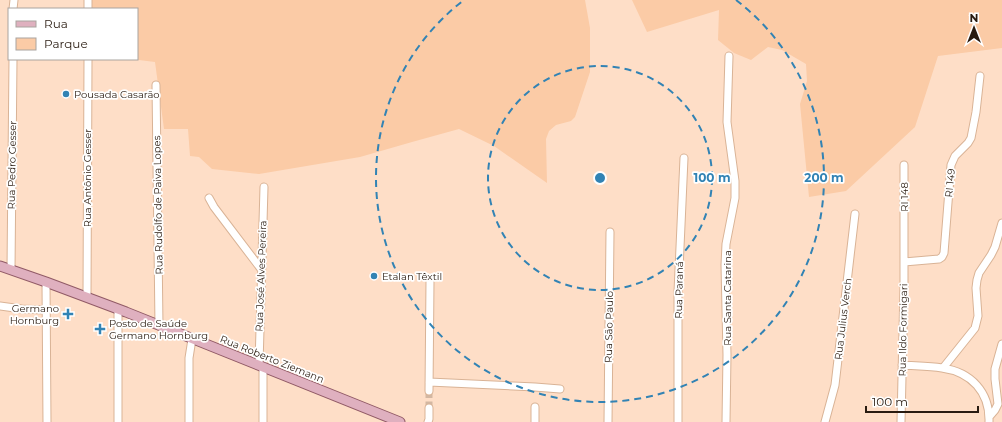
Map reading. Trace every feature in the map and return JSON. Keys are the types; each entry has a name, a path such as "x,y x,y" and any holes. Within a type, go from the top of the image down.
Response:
{"main road":[{"name":"Rua Roberto Ziemann","path":"0,266 118,309 400,422"}],"street":[{"name":"Rua Santa Catarina","path":"726,422 726,244 735,198 735,181 727,122 729,56"},
{"name":"Rua Pedro Gesser","path":"11,270 13,60"},
{"name":"Rua Antônio Gesser","path":"87,297 88,60"},
{"name":"RI 149","path":"904,262 939,259 944,253 951,165 955,156 971,138 976,112 980,76"},
{"name":"Rua Rudolfo de Paiva Lopes","path":"156,85 159,326"},
{"name":"Rua Paraná","path":"678,422 678,292 684,158"},
{"name":"RI 148","path":"904,165 904,262"},
{"name":"Rua José Alves Pereira","path":"263,422 261,366 261,269 264,187"},
{"path":"209,198 214,207 261,269"},
{"name":"Rua Julius Verch","path":"825,422 836,385 855,214"},
{"path":"943,368 975,328 978,316 976,288 977,280 979,273 996,247 1002,223"},
{"name":"Rua São Paulo","path":"608,422 610,232"},
{"name":"Rua Ildo Formigari","path":"900,422 904,262"},
{"path":"429,391 430,281"},
{"path":"46,282 47,422"},
{"path":"0,306 46,310"},
{"path":"118,309 118,422"},
{"path":"189,422 189,358 192,339"},
{"path":"989,420 998,404 995,369 1002,344"},
{"path":"902,365 943,368 959,372 974,381 984,395 988,406 989,420"},
{"path":"995,379 1002,370"},
{"path":"429,382 560,389"},
{"path":"535,407 535,422"},
{"path":"428,422 429,408"}],"green space":[{"path":"92,0 585,0 590,28 590,72 575,117 571,121 556,125 549,131 546,139 547,183 494,146 459,129 360,157 259,174 212,169 199,157 190,156 188,129 164,129 155,62 138,60 138,8 92,8"},
{"path":"632,0 1002,0 1002,48 938,56 915,127 846,191 809,197 800,104 807,81 806,64 782,50 768,47 751,60 734,53 718,40 719,10 647,32"}],"tunnel":[{"path":"429,391 429,408"}],"place":[{"name":"Pousada Casarão","path":"66,94"},
{"name":"Etalan Têxtil","path":"374,276"},
{"name":"Germano Hornburg","path":"68,314"},
{"name":"Posto de Saúde Germano Hornburg","path":"100,329"}]}
